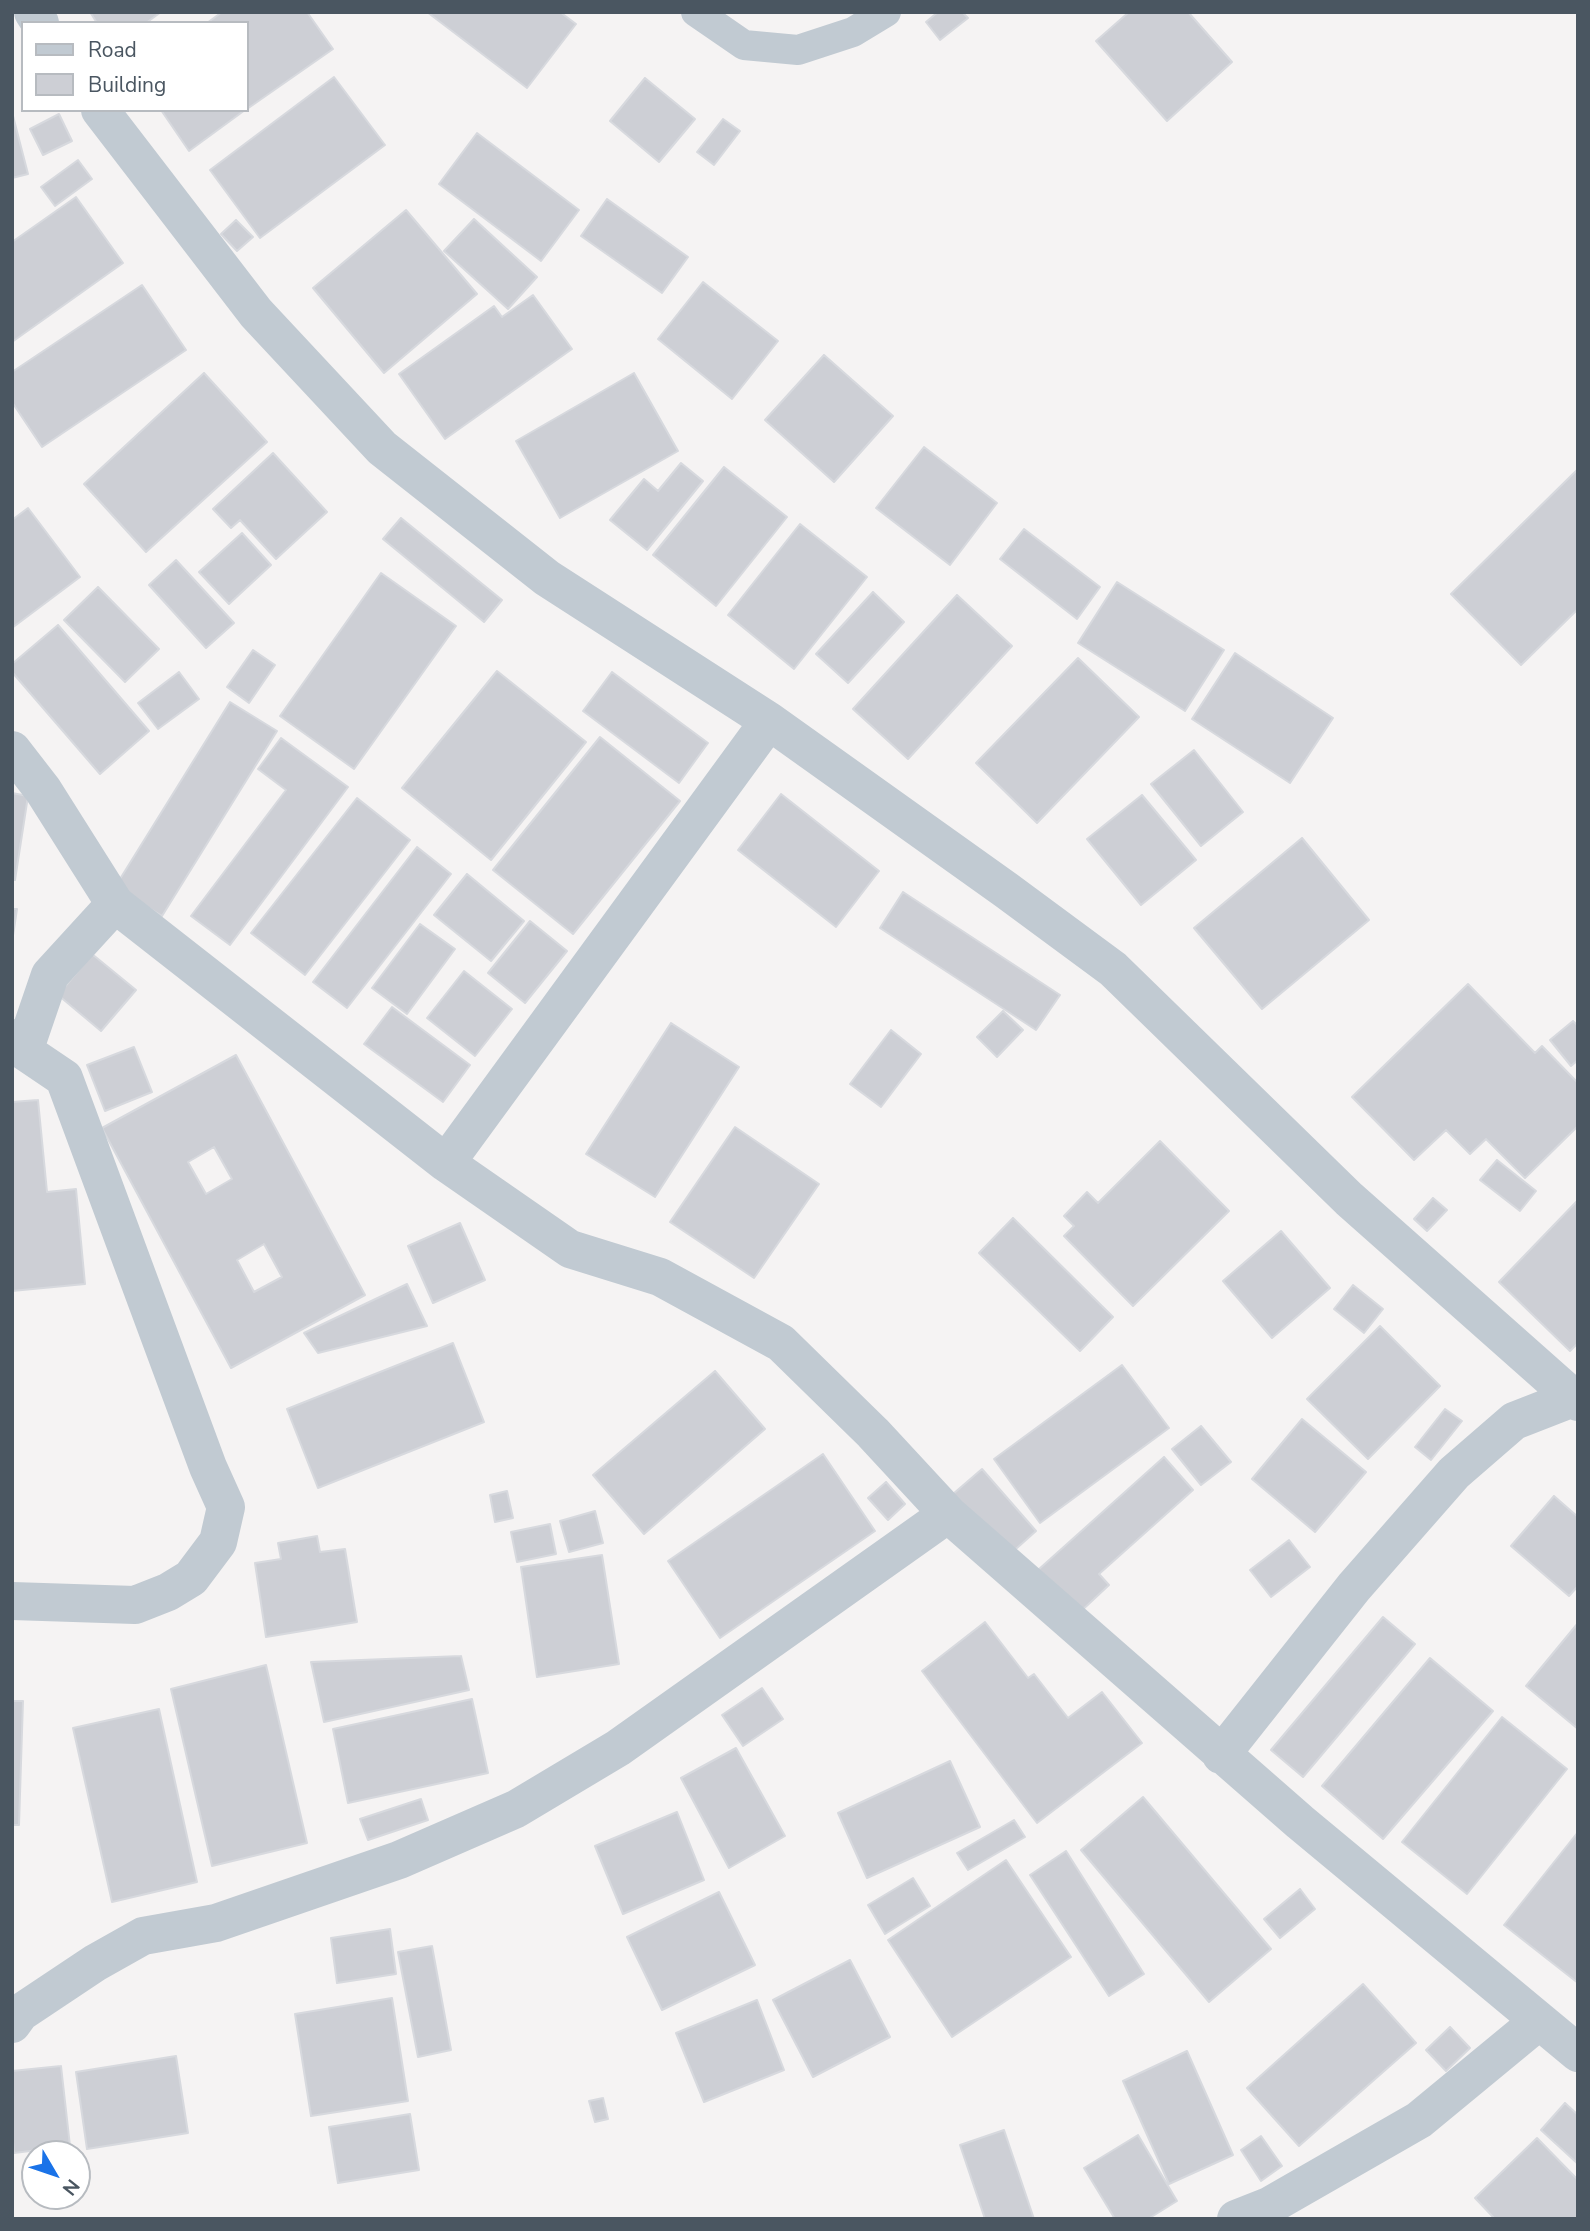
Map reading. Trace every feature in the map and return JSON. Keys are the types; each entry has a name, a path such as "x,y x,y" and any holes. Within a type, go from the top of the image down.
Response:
{"street":[{"path":"102,112 256,313 382,448 547,578 769,721 1113,969 1349,1199 1576,1398 1514,1421 1454,1473 1354,1587 1222,1755"},
{"path":"446,1163 769,721"},
{"path":"12,750 43,790 115,904 446,1163 570,1248 660,1277 781,1343 873,1433 948,1514 1222,1755 1578,2053"},
{"path":"12,1601 135,1605 168,1592 191,1578 218,1542 226,1507 208,1467 64,1078 18,1045 50,975 115,904"},
{"path":"12,2024 20,2013 84,1970 143,1936 216,1923 398,1860 516,1809 618,1748 948,1514"},
{"path":"1259,2214 1419,2120 1539,2021"}],"lane":[{"path":"696,12 744,45 797,50 853,32 886,12"}],"building":[{"path":"90,12 161,12 149,21 96,21"},
{"path":"222,12 307,12 333,49 248,108 248,21 210,21"},
{"path":"427,12 560,12 576,24 527,88"},
{"path":"938,12 962,12 968,18 940,40 926,22"},
{"path":"1129,12 1188,12 1232,62 1167,121 1096,41"},
{"path":"334,77 385,145 260,238 210,170"},
{"path":"645,78 695,119 659,162 610,121"},
{"path":"12,112 28,174 12,178"},
{"path":"162,112 242,112 189,151"},
{"path":"59,114 72,141 43,155 30,129"},
{"path":"723,119 740,131 714,165 697,152"},
{"path":"477,133 579,210 541,261 439,184"},
{"path":"78,160 92,179 55,206 41,187"},
{"path":"76,197 123,263 12,342 12,242"},
{"path":"607,199 688,257 662,293 581,236"},
{"path":"406,210 477,294 384,373 313,288"},
{"path":"474,219 537,277 508,309 444,251"},
{"path":"236,220 253,237 237,251 221,234"},
{"path":"703,282 778,341 732,399 658,339"},
{"path":"142,285 186,350 42,447 12,402 12,372"},
{"path":"533,295 572,349 445,439 399,374 494,306 502,317"},
{"path":"824,355 893,416 834,482 765,420"},
{"path":"204,373 267,442 146,552 84,484"},
{"path":"634,373 678,451 560,518 516,441"},
{"path":"924,447 997,503 950,565 876,508"},
{"path":"273,453 327,512 276,559 240,520 231,528 213,509"},
{"path":"681,463 703,481 647,550 610,520 644,479 658,491"},
{"path":"724,467 787,517 716,606 653,555"},
{"path":"1578,469 1578,609 1521,665 1451,594"},
{"path":"28,508 80,577 12,628 12,520"},
{"path":"401,518 502,600 484,622 383,539"},
{"path":"800,524 867,577 794,669 728,615"},
{"path":"1024,529 1100,587 1077,619 1000,559"},
{"path":"242,533 271,565 229,604 199,572"},
{"path":"176,560 234,623 206,648 149,585"},
{"path":"381,573 456,626 354,769 280,716"},
{"path":"1117,582 1224,650 1185,711 1078,643"},
{"path":"98,587 159,649 125,682 64,620"},
{"path":"873,592 904,622 848,683 816,654"},
{"path":"957,595 1012,646 908,759 853,709"},
{"path":"58,625 149,731 100,774 12,672 12,664"},
{"path":"253,650 275,665 249,703 227,687"},
{"path":"1235,653 1333,718 1290,783 1192,719"},
{"path":"1078,658 1139,717 1037,823 976,763"},
{"path":"497,671 586,742 491,860 402,788"},
{"path":"179,672 199,699 158,729 138,703"},
{"path":"612,672 708,743 679,783 583,711"},
{"path":"230,702 277,731 162,916 115,887"},
{"path":"600,737 680,801 573,934 493,870"},
{"path":"281,738 348,787 230,945 191,916 286,790 258,769"},
{"path":"1194,750 1243,812 1201,846 1151,784"},
{"path":"12,793 28,796 15,880 12,880"},
{"path":"781,794 879,871 836,927 738,850"},
{"path":"1142,795 1196,860 1141,905 1087,839"},
{"path":"357,798 410,840 305,975 251,933"},
{"path":"1302,838 1369,920 1262,1009 1194,928"},
{"path":"417,847 451,874 347,1008 313,982"},
{"path":"467,874 524,921 491,961 434,915"},
{"path":"903,892 1060,995 1036,1030 880,928"},
{"path":"12,909 17,909 12,942"},
{"path":"530,921 567,951 525,1003 488,973"},
{"path":"420,924 455,949 407,1014 372,988"},
{"path":"92,954 136,990 101,1031 58,995"},
{"path":"464,971 512,1009 475,1056 427,1018"},
{"path":"1468,984 1535,1053 1542,1046 1578,1083 1578,1126 1525,1178 1486,1139 1470,1154 1446,1130 1414,1160 1352,1097"},
{"path":"392,1007 470,1065 443,1102 364,1044"},
{"path":"1003,1011 1023,1030 997,1057 977,1037"},
{"path":"1573,1021 1578,1026 1578,1060 1571,1066 1550,1040"},
{"path":"671,1023 739,1067 655,1197 586,1154"},
{"path":"891,1030 921,1054 881,1107 850,1084"},
{"path":"134,1047 152,1092 105,1111 87,1065"},
{"path":"236,1055 365,1295 231,1368 102,1128","holes":["214,1147 232,1179 206,1194 188,1162","264,1244 282,1277 254,1292 237,1260"]},
{"path":"38,1100 47,1192 76,1189 85,1284 12,1291 12,1102"},
{"path":"735,1127 819,1184 754,1278 670,1222"},
{"path":"1160,1141 1229,1211 1133,1306 1064,1236 1074,1226 1064,1216 1087,1192 1098,1203"},
{"path":"1497,1160 1536,1191 1520,1211 1480,1180"},
{"path":"1433,1198 1447,1210 1427,1231 1414,1219"},
{"path":"1578,1200 1578,1343 1570,1351 1499,1282"},
{"path":"1013,1218 1113,1317 1080,1351 979,1253"},
{"path":"460,1223 485,1280 433,1303 408,1246"},
{"path":"1281,1231 1330,1288 1272,1338 1223,1281"},
{"path":"407,1284 427,1326 318,1353 304,1333"},
{"path":"1353,1285 1383,1309 1364,1333 1334,1309"},
{"path":"1380,1326 1440,1386 1368,1459 1307,1399"},
{"path":"453,1343 484,1422 318,1488 287,1409"},
{"path":"1122,1365 1169,1428 1040,1523 994,1459"},
{"path":"715,1371 765,1429 644,1534 593,1475"},
{"path":"1445,1409 1462,1421 1431,1460 1415,1447"},
{"path":"1302,1419 1366,1472 1315,1532 1252,1479"},
{"path":"1201,1426 1231,1462 1201,1485 1172,1449"},
{"path":"823,1454 875,1531 720,1638 668,1561"},
{"path":"1164,1457 1193,1490 1099,1574 1109,1585 1078,1614 1038,1570"},
{"path":"982,1469 1036,1531 1008,1556 953,1494"},
{"path":"886,1482 905,1504 888,1520 868,1498"},
{"path":"507,1491 513,1518 495,1522 490,1495"},
{"path":"1554,1496 1578,1517 1578,1586 1569,1596 1511,1546"},
{"path":"595,1511 603,1543 569,1552 560,1521"},
{"path":"550,1524 556,1554 517,1562 511,1532"},
{"path":"317,1536 320,1552 345,1549 357,1622 266,1637 255,1563 281,1559 278,1543"},
{"path":"1289,1540 1310,1567 1271,1597 1250,1570"},
{"path":"602,1555 619,1664 537,1677 521,1567"},
{"path":"1383,1617 1415,1644 1303,1777 1271,1750"},
{"path":"985,1622 1028,1678 1034,1674 1068,1718 1102,1692 1142,1743 1037,1823 922,1671"},
{"path":"1578,1623 1578,1729 1526,1686"},
{"path":"461,1656 469,1690 324,1722 311,1662"},
{"path":"1430,1658 1493,1711 1383,1839 1322,1786"},
{"path":"266,1665 307,1843 212,1866 171,1689"},
{"path":"762,1688 783,1719 743,1746 722,1715"},
{"path":"472,1699 488,1773 348,1803 333,1729"},
{"path":"12,1701 23,1701 19,1825 12,1825"},
{"path":"159,1709 197,1882 112,1902 73,1728"},
{"path":"1502,1717 1567,1769 1467,1894 1402,1842"},
{"path":"736,1748 785,1836 729,1868 681,1778"},
{"path":"950,1761 980,1827 867,1878 838,1813"},
{"path":"1143,1797 1271,1949 1209,2002 1081,1850"},
{"path":"421,1799 428,1820 368,1840 360,1819"},
{"path":"677,1812 704,1880 623,1914 595,1846"},
{"path":"1014,1820 1025,1837 968,1870 957,1853"},
{"path":"1578,1832 1578,1983 1504,1925"},
{"path":"1066,1851 1144,1974 1109,1996 1030,1875"},
{"path":"1006,1860 1071,1957 952,2037 888,1940"},
{"path":"913,1878 930,1906 885,1934 868,1905"},
{"path":"1300,1889 1315,1909 1280,1938 1264,1919"},
{"path":"719,1892 755,1965 662,2010 627,1937"},
{"path":"390,1929 396,1974 337,1983 331,1938"},
{"path":"432,1946 451,2050 418,2057 398,1952"},
{"path":"850,1960 890,2037 813,2077 773,2000"},
{"path":"1363,1984 1416,2043 1299,2146 1247,2088"},
{"path":"392,1998 408,2101 311,2116 295,2014"},
{"path":"757,2000 784,2070 704,2102 676,2033"},
{"path":"1450,2027 1470,2048 1446,2071 1426,2050"},
{"path":"1187,2051 1233,2155 1169,2184 1123,2081"},
{"path":"176,2056 188,2133 91,2148 91,2140 86,2140 76,2072"},
{"path":"61,2066 69,2140 21,2140 21,2152 14,2153 12,2071"},
{"path":"603,2098 608,2119 595,2122 589,2101"},
{"path":"1565,2103 1578,2115 1578,2164 1541,2130"},
{"path":"410,2114 419,2170 338,2183 329,2127"},
{"path":"1004,2130 1034,2219 985,2219 960,2145"},
{"path":"1138,2135 1177,2201 1148,2219 1115,2219 1084,2168"},
{"path":"1261,2136 1282,2166 1261,2181 1241,2150"},
{"path":"1537,2138 1578,2180 1578,2219 1495,2219 1475,2198"}]}
